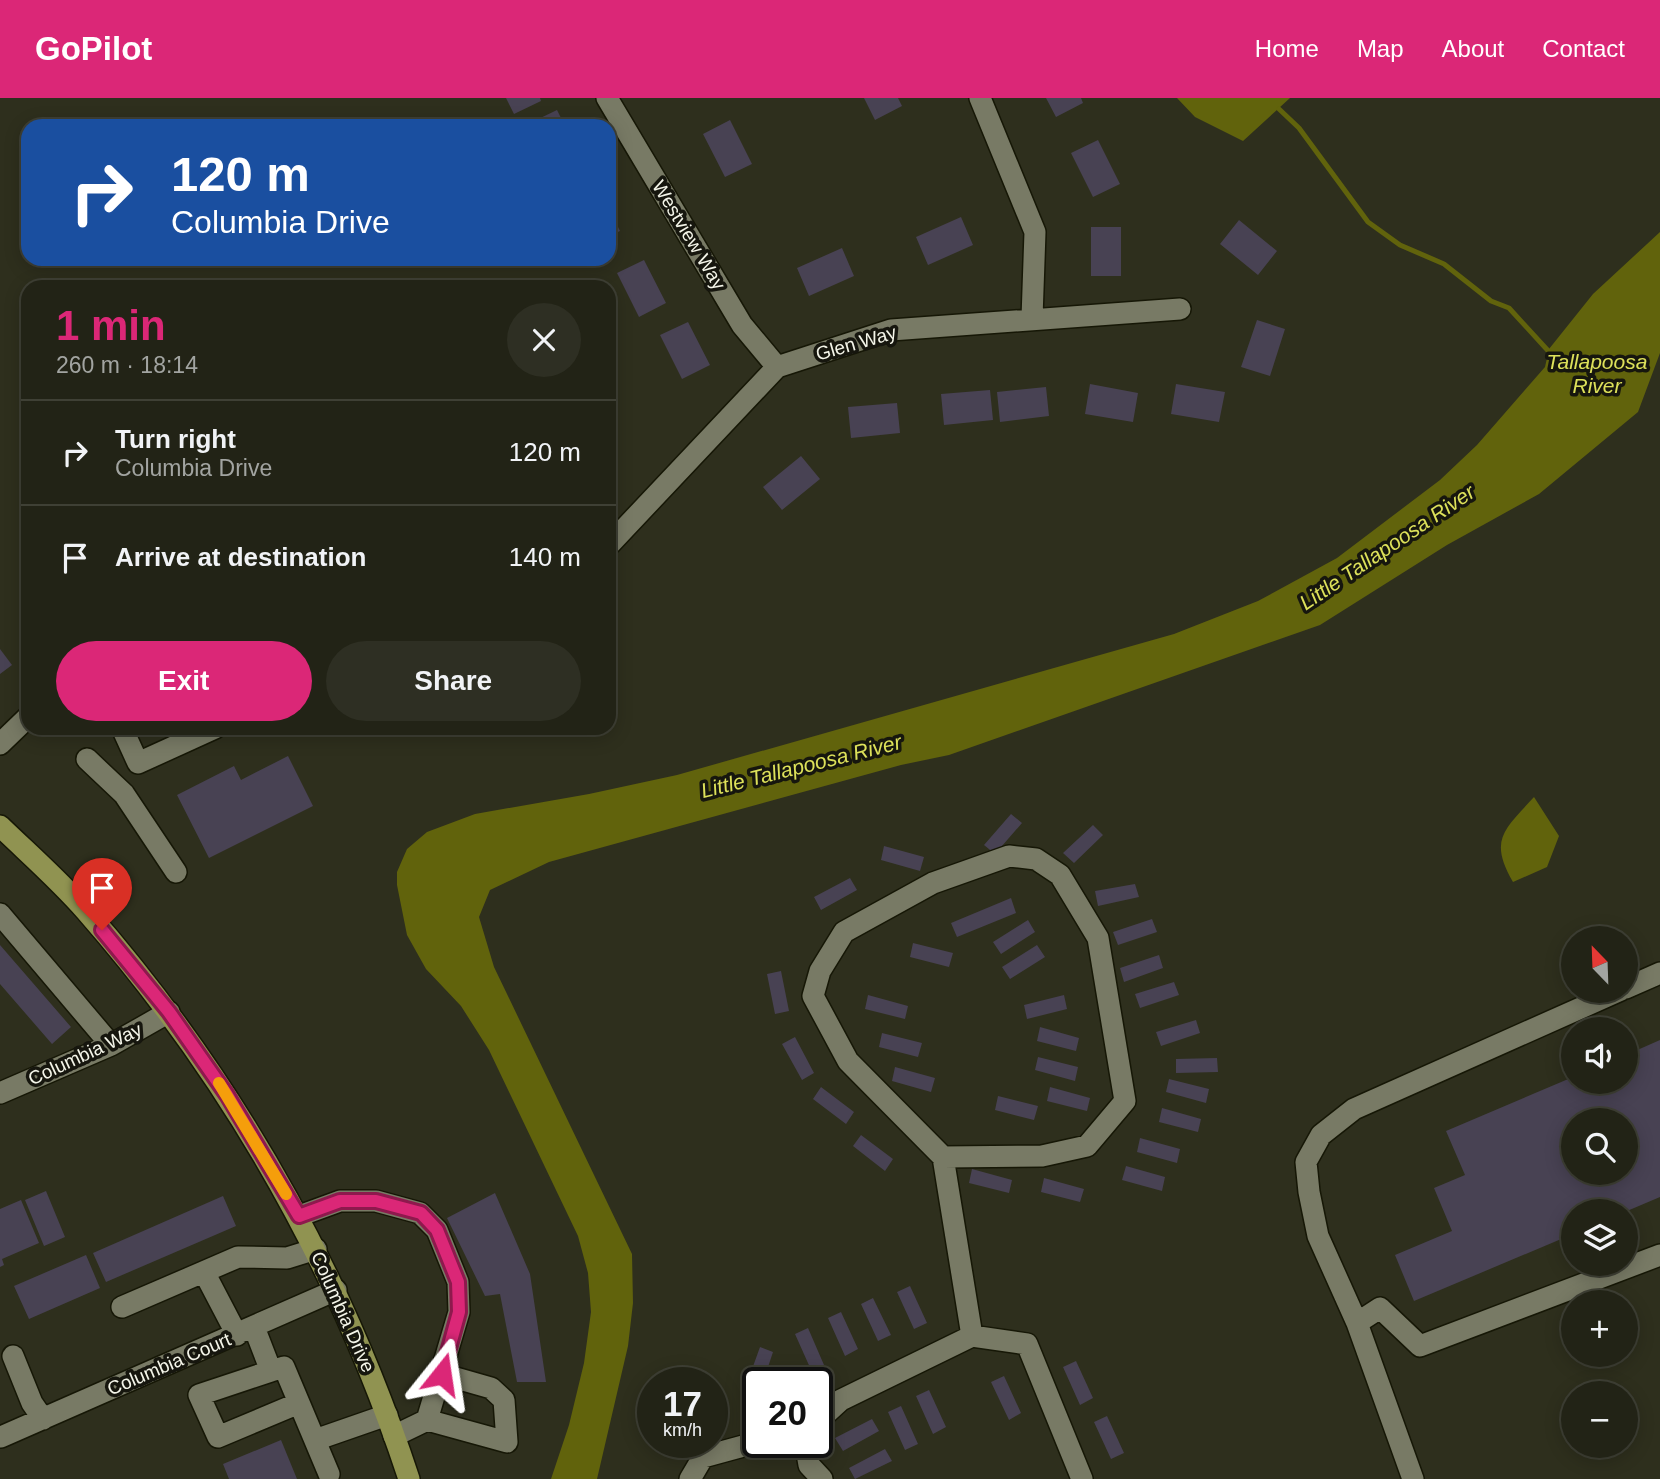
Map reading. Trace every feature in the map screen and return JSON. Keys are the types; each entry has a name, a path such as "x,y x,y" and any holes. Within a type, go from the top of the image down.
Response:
{"main road":[{"name":"Columbia Drive","path":"0,825 85,910 169,1012 227,1095 299,1216 336,1290 387,1415 409,1479"}],"street":[{"name":"Westview Way","path":"607,98 742,325 777,368"},
{"path":"979,98 1035,232 1031,318"},
{"name":"Glen Way","path":"616,538 777,368 891,330 1180,309"},
{"path":"0,744 21,724"},
{"path":"125,735 138,763"},
{"path":"124,794 138,763 200,735"},
{"path":"87,758 124,794 176,872"},
{"path":"943,1157 1042,1156 1087,1146 1125,1101 1098,938 1060,875 1036,859 1009,856 977,865 885,906 844,932 820,971 813,996 848,1060 943,1157 972,1336"},
{"path":"0,914 111,1045"},
{"path":"1638,983 1660,974"},
{"path":"1413,1479 1357,1323 1318,1236 1306,1163 1321,1135 1354,1109 1592,1003"},
{"name":"Columbia Way","path":"2,1087 111,1045 169,1012"},
{"path":"299,1216 340,1201 376,1201 421,1213 437,1230 458,1282 459,1312 428,1420"},
{"path":"122,1307 238,1257 287,1258 316,1249"},
{"path":"1357,1323 1380,1308 1420,1346 1660,1255"},
{"path":"204,1272 271,1371"},
{"name":"Columbia Court","path":"1,1437 336,1290"},
{"path":"833,1407 841,1400 972,1336 1027,1345 1082,1479"},
{"path":"13,1356 32,1404 43,1419"},
{"path":"299,1403 218,1437 199,1395 284,1367 329,1474"},
{"path":"394,1436 428,1420 507,1442 504,1400 491,1388 442,1374"},
{"path":"315,1440 387,1415"},
{"path":"690,1479 703,1457 742,1446"},
{"path":"807,1458 809,1465 822,1479"}],"water":[{"path":"1177,98 1290,98 1243,141 1195,117"},
{"name":"Tallapoosa River","path":"1660,232 1660,353 1638,412 1539,494 1447,545 1320,625 949,755 901,765 549,862 490,890 479,917 494,967 632,1254 633,1303 628,1346 597,1479 551,1479 569,1425 584,1363 591,1312 588,1273 578,1236 489,1050 461,1006 426,969 407,935 397,872 407,849 427,832 475,814 677,775 1174,634 1258,601 1337,558 1440,480 1477,445 1545,367 1549,349 1593,294"},
{"path":"1534,797 1559,836 1547,867 1513,882 1502,855 1503,835"}],"building":[{"path":"506,98 540,98 541,101 514,114"},
{"path":"864,98 898,98 902,106 875,120"},
{"path":"1046,98 1081,98 1083,103 1056,117"},
{"path":"557,110 562,119 538,119"},
{"path":"730,120 752,164 725,177 703,134"},
{"path":"1098,140 1120,184 1093,197 1071,153"},
{"path":"961,217 973,245 928,265 916,237"},
{"path":"1239,220 1277,251 1258,275 1220,244"},
{"path":"1091,227 1121,227 1121,276 1091,276"},
{"path":"842,248 854,276 809,296 797,268"},
{"path":"644,260 666,303 639,317 617,273"},
{"path":"1257,320 1285,329 1270,376 1241,367"},
{"path":"688,322 710,365 682,379 660,335"},
{"path":"1090,384 1138,393 1133,422 1085,414"},
{"path":"1176,384 1225,392 1219,422 1171,414"},
{"path":"1046,387 1049,416 1000,422 997,392"},
{"path":"990,390 993,420 944,425 941,394"},
{"path":"897,403 900,433 851,438 848,407"},
{"path":"801,456 820,479 782,510 763,487"},
{"path":"0,649 12,665 0,674"},
{"path":"288,756 313,806 209,858 177,795 234,766 241,780"},
{"path":"1011,814 1022,823 995,854 984,845"},
{"path":"1093,825 1103,835 1074,863 1063,853"},
{"path":"884,846 924,857 920,871 881,860"},
{"path":"850,878 857,890 821,910 814,897"},
{"path":"1135,884 1139,897 1098,906 1095,891"},
{"path":"1011,898 1016,913 957,937 951,923"},
{"path":"1152,919 1157,932 1118,945 1113,932"},
{"path":"1028,920 1035,932 1001,954 993,942"},
{"path":"913,943 953,953 949,967 910,957"},
{"path":"0,945 71,1027 52,1044 0,984"},
{"path":"1037,945 1045,957 1010,979 1002,967"},
{"path":"1159,955 1163,968 1124,982 1120,968"},
{"path":"781,971 789,1011 775,1014 767,974"},
{"path":"1174,982 1179,995 1140,1008 1135,994"},
{"path":"868,995 908,1006 905,1019 865,1009"},
{"path":"1064,995 1067,1009 1027,1019 1024,1005"},
{"path":"1196,1020 1200,1033 1161,1046 1156,1032"},
{"path":"1040,1027 1079,1038 1076,1051 1037,1041"},
{"path":"882,1033 922,1043 918,1057 879,1047"},
{"path":"795,1037 814,1073 802,1080 782,1044"},
{"path":"1660,1040 1660,1197 1638,1206 1638,1199 1561,1199 1561,1239 1414,1301 1395,1255 1452,1231 1434,1188 1465,1175 1446,1131 1561,1082 1561,1094 1638,1094 1638,1050"},
{"path":"1038,1057 1078,1067 1075,1081 1035,1070"},
{"path":"1217,1058 1218,1072 1176,1073 1176,1059"},
{"path":"895,1067 935,1078 931,1092 892,1081"},
{"path":"1169,1079 1209,1089 1206,1103 1166,1092"},
{"path":"821,1087 854,1112 846,1124 813,1099"},
{"path":"1050,1087 1090,1098 1087,1111 1047,1101"},
{"path":"998,1096 1038,1106 1034,1120 995,1110"},
{"path":"1162,1108 1201,1119 1198,1132 1159,1122"},
{"path":"861,1135 893,1159 885,1171 853,1146"},
{"path":"1140,1138 1180,1149 1177,1163 1137,1152"},
{"path":"1126,1166 1165,1177 1162,1191 1122,1180"},
{"path":"972,1169 1012,1180 1009,1193 969,1183"},
{"path":"1044,1178 1084,1189 1080,1202 1041,1192"},
{"path":"46,1191 65,1237 44,1246 25,1200"},
{"path":"495,1193 530,1274 546,1382 517,1382 500,1294 485,1296 447,1218"},
{"path":"223,1196 236,1226 106,1282 93,1253"},
{"path":"21,1200 39,1243 2,1259 4,1265 0,1267 0,1209"},
{"path":"86,1255 100,1288 29,1319 14,1286"},
{"path":"910,1286 927,1323 914,1329 897,1292"},
{"path":"873,1298 891,1335 878,1341 861,1304"},
{"path":"841,1312 858,1349 845,1356 828,1318"},
{"path":"808,1328 824,1365 810,1367 795,1334"},
{"path":"760,1347 773,1352 768,1367 753,1367"},
{"path":"1076,1361 1093,1398 1080,1405 1063,1367"},
{"path":"1004,1376 1021,1413 1009,1420 991,1382"},
{"path":"929,1390 946,1427 933,1434 916,1396"},
{"path":"901,1406 918,1444 905,1450 888,1412"},
{"path":"1107,1416 1124,1453 1111,1459 1094,1422"},
{"path":"872,1419 879,1431 843,1451 835,1438"},
{"path":"281,1440 297,1479 229,1479 223,1464"},
{"path":"885,1449 892,1461 855,1479 849,1468"}],"waterway":[{"path":"1279,109 1299,128 1368,222 1400,245 1444,264 1491,301 1509,308 1552,355"}],"slow traffic":[{"path":"219,1083 286,1194"}],"route":[{"path":"102,930 169,1012 227,1095 299,1216 340,1201 376,1201 421,1213 437,1230 458,1282 459,1312 442,1374"}],"water label":[{"name":"Little Tallapoosa River","path":"1387,547"},
{"name":"Little Tallapoosa River","path":"801,766"}]}
